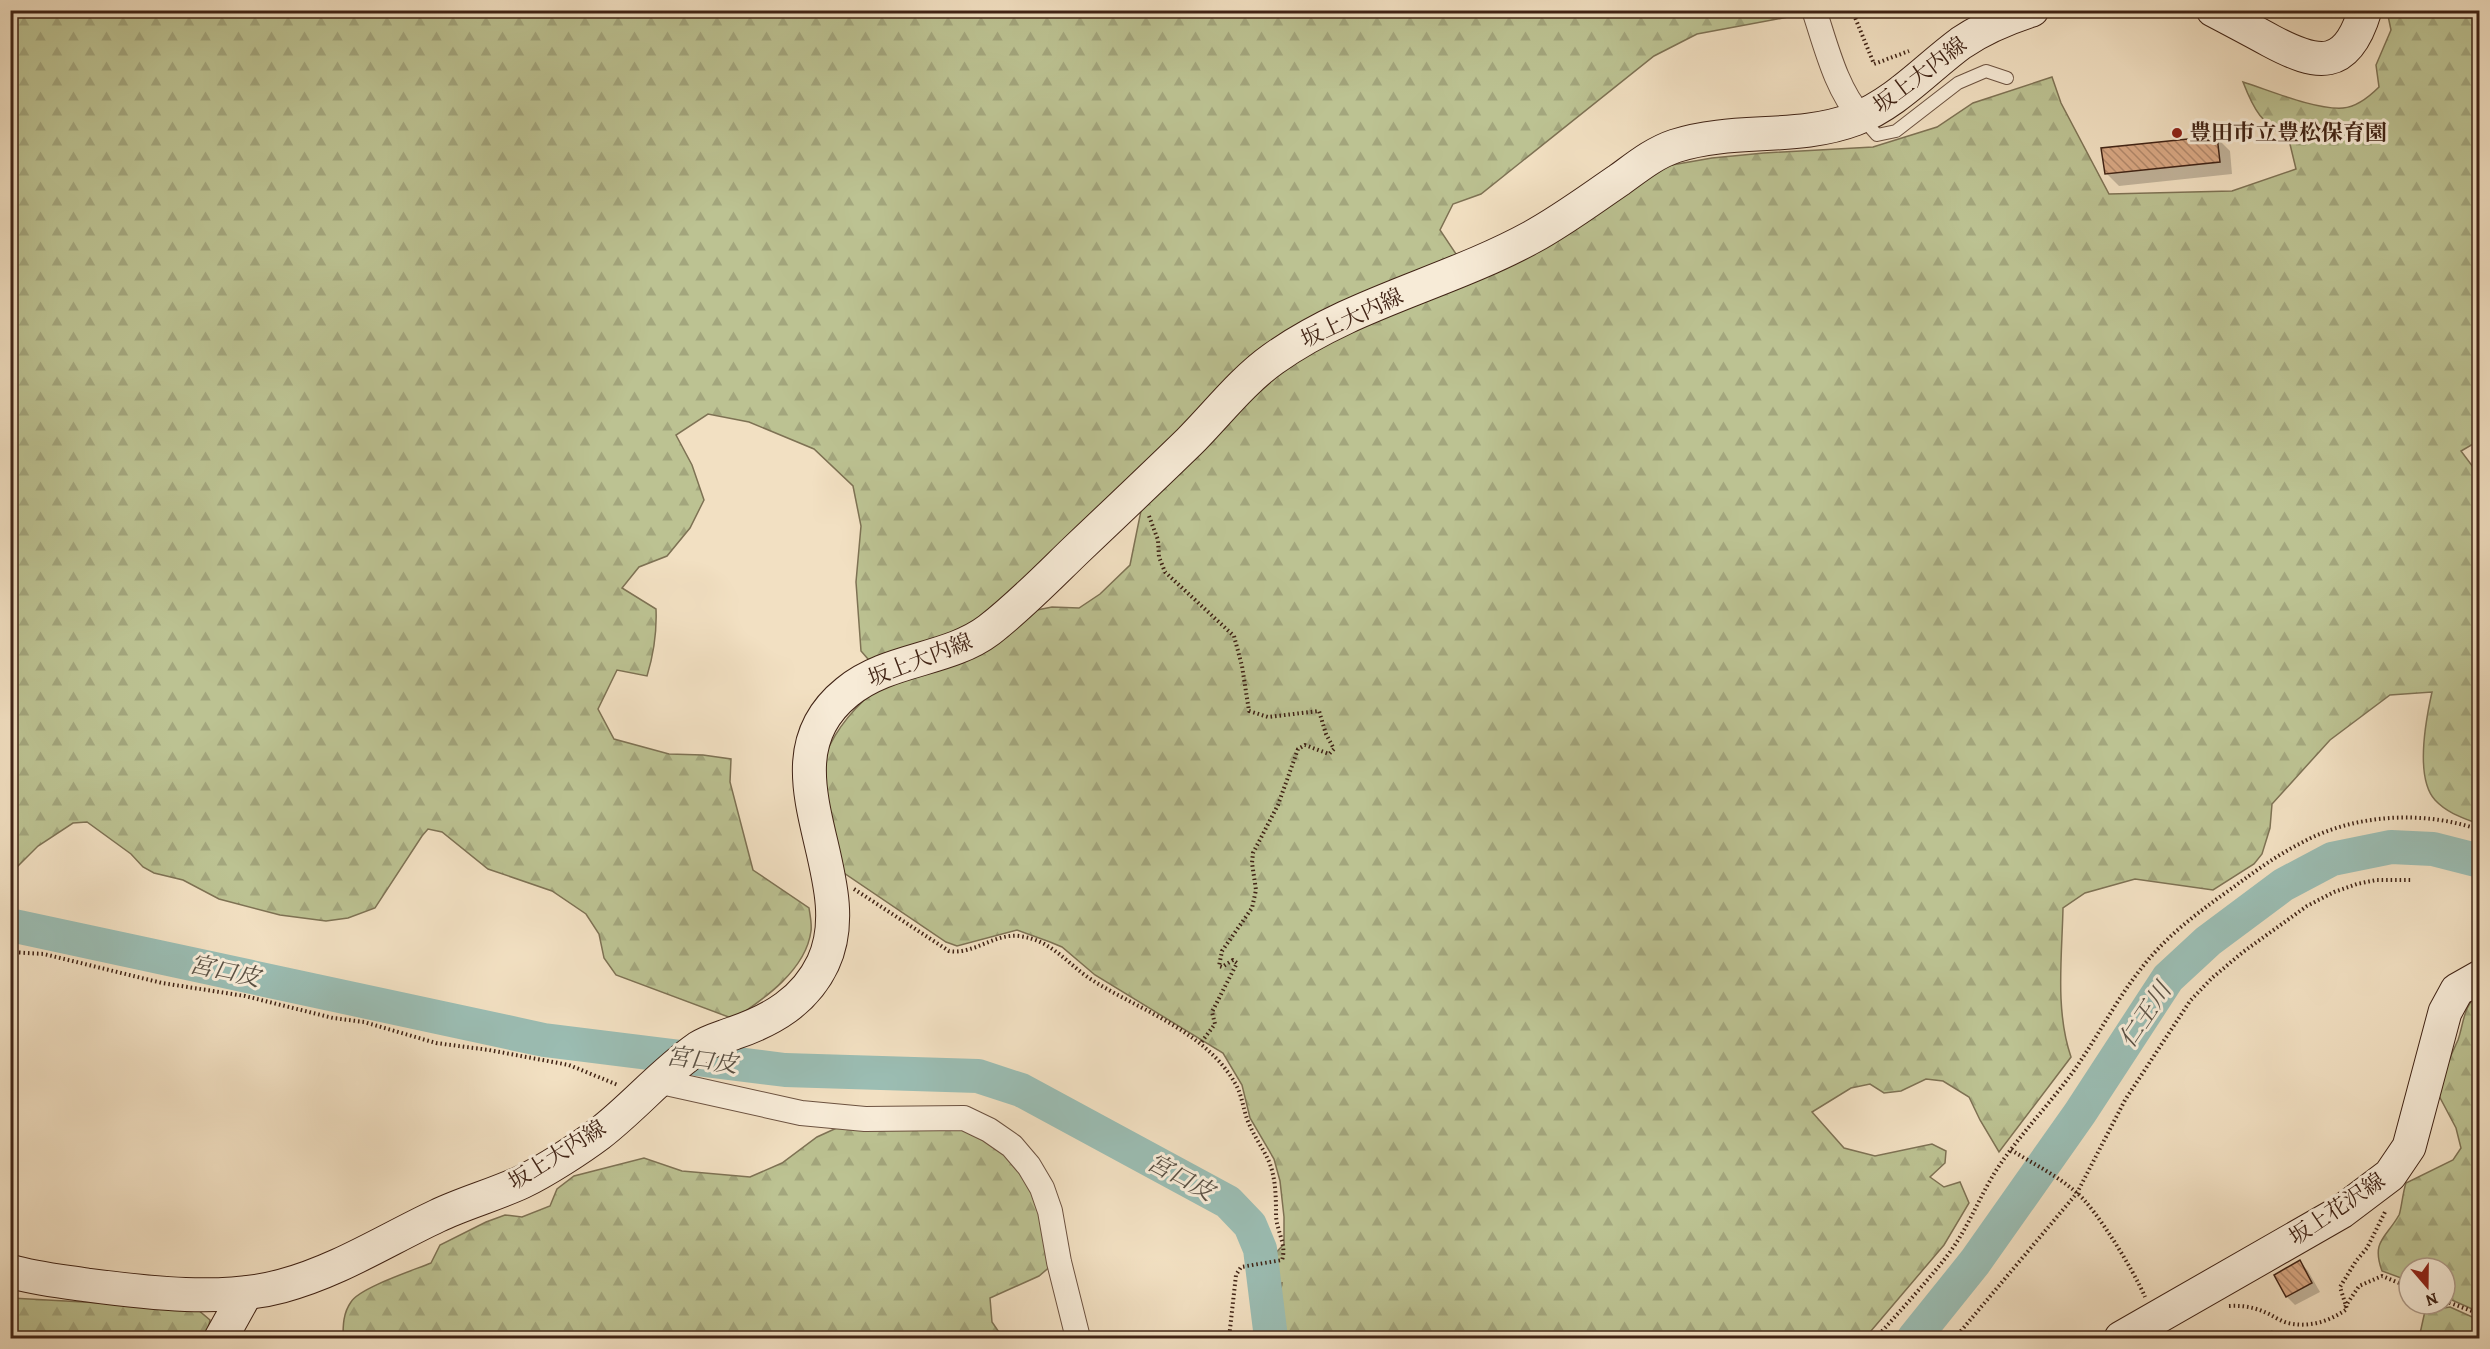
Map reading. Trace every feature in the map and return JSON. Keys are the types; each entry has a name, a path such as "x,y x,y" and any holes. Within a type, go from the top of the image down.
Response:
{"main road":[{"name":"坂上大内線","path":"10,1271 31,1277 124,1290 246,1293 284,1286 351,1261 439,1215 527,1179 599,1134 655,1083 705,1044 779,1015 814,980 826,957 834,934 831,884 808,774 814,736 826,713 845,693 874,674 952,648 982,635 1016,608 1267,363 1320,328 1525,241 1558,222 1656,154 1705,139 1829,128 1861,117 1906,87 1964,41 1990,26 2032,10"},
{"path":"2213,10 2292,52 2318,60 2343,51 2352,40 2365,10"},
{"name":"坂上花沢線","path":"2121,1338 2341,1212 2390,1175 2409,1147 2445,1012 2457,990 2480,977"},
{"path":"221,1338 246,1293"}],"street":[{"path":"1814,10 1843,91 1861,117"},
{"path":"655,1083 801,1113 865,1119 964,1118 989,1130 1012,1146 1029,1166 1042,1188 1050,1211 1059,1262 1078,1338"}],"lane":[{"path":"1861,117 1877,135 1896,131 1958,84 1986,71 2007,78"}],"path":[{"path":"1852,10 1874,64 1917,48"},
{"path":"1140,522 1150,516 1158,540 1159,557 1165,572 1234,636 1242,666 1249,711 1268,717 1319,711 1326,734 1334,749 1329,754 1305,745 1298,749 1278,805 1253,853 1252,863 1256,890 1252,908 1222,951 1219,966 1222,968 1233,960 1237,963 1212,1012 1215,1024 1200,1044"},
{"path":"1876,1338 1947,1256 1996,1171 2070,1075 2139,970 2170,936 2196,914 2271,860 2305,841 2341,827 2372,821 2412,818 2440,820 2480,830"},
{"path":"1955,1338 2077,1193 2125,1100 2190,1001 2212,978 2243,952 2307,906 2334,892 2376,880 2411,880"},
{"path":"831,884 857,890 949,951 958,952 999,939 1019,936 1048,946 1062,954 1092,980 1160,1018 1211,1053 1235,1082 1240,1092 1244,1115 1271,1166 1276,1194 1276,1224 1284,1252 1282,1260 1241,1267 1236,1275 1229,1338"},
{"path":"10,952 44,954 162,983 245,996 333,1018 364,1022 436,1043 489,1050 568,1065 603,1077 655,1083"},
{"path":"2378,1186 2386,1204 2381,1224 2341,1284 2345,1307 2359,1286 2382,1276 2397,1282"},
{"path":"2457,1305 2480,1314"}],"green space":[{"path":"11,11 1801,12 1788,17 1697,34 1654,56 1481,194 1453,204 1440,230 1460,260 1319,322 982,625 885,661 868,659 861,651 856,582 861,526 853,486 814,449 749,422 708,414 676,435 692,465 704,500 690,528 667,556 639,567 622,588 656,609 653,651 647,676 617,670 598,709 614,739 669,754 731,759 730,782 753,870 809,908 811,931 801,958 792,971 770,993 734,1019 616,975 604,958 599,934 586,914 552,891 488,869 442,832 428,829 375,908 348,918 326,921 280,915 219,899 183,880 154,873 143,867 131,854 87,822 73,823 38,846 11,873"},
{"path":"2387,11 2458,11 2479,18 2480,440 2461,451 2479,475 2479,824 2445,808 2435,800 2429,790 2425,778 2424,748 2432,692 2390,695 2330,740 2272,804 2270,828 2262,854 2254,864 2213,890 2135,879 2085,893 2063,908 2061,1002 2071,1057 1999,1152 1969,1097 1943,1081 1926,1079 1901,1091 1884,1093 1870,1084 1851,1088 1812,1112 1844,1148 1875,1156 1932,1144 1946,1151 1945,1163 1930,1177 1944,1187 1960,1182 1969,1203 1944,1245 1865,1338 1284,1338 1279,1300 1282,1283 1275,1284 1276,1268 1272,1257 1284,1244 1280,1181 1274,1159 1250,1118 1242,1085 1223,1053 1095,975 1062,947 1017,930 957,946 946,942 844,873 830,817 823,763 831,743 850,715 874,691 1027,612 1052,607 1079,608 1100,594 1130,565 1144,496 1274,369 1666,166 1712,158 1764,153 1873,147 1937,127 1973,103 2052,77 2061,103 2109,194 2232,191 2296,169 2289,140 2260,115 2243,82 2319,106 2343,108 2358,103 2379,87 2376,65 2391,30"},
{"path":"2479,994 2479,1312 2457,1302 2457,1256 2397,1256 2397,1277 2382,1271 2378,1253 2382,1240 2399,1215 2406,1183 2453,1160 2461,1148 2456,1128 2437,1092 2458,1040 2467,1009"},
{"path":"841,1126 955,1126 1006,1150 1033,1188 1052,1265 1039,1276 990,1298 992,1322 1003,1338 343,1338 343,1324 348,1306 364,1291 431,1263 440,1245 486,1222 505,1215 522,1217 550,1206 557,1189 574,1176 644,1158 682,1171 750,1177 782,1163 817,1137"},
{"path":"11,1298 192,1308 210,1320 206,1338 11,1338"},
{"path":"2457,1310 2479,1320 2479,1338 2419,1338 2424,1316 2457,1316"}],"building":[{"path":"2217,136 2220,162 2105,174 2101,148"},
{"path":"2300,1260 2312,1283 2286,1297 2274,1275"}],"waterway":[{"name":"仁王川","path":"1914,1338 1975,1262 2080,1113 2168,978 2208,941 2283,885 2332,859 2391,847 2433,849 2480,861"},
{"name":"宮口皮","path":"10,925 544,1040 785,1070 978,1076 1021,1090 1228,1202 1250,1225 1260,1249 1271,1338"}],"place":[{"name":"豊田市立豊松保育園","path":"2177,133"}]}
